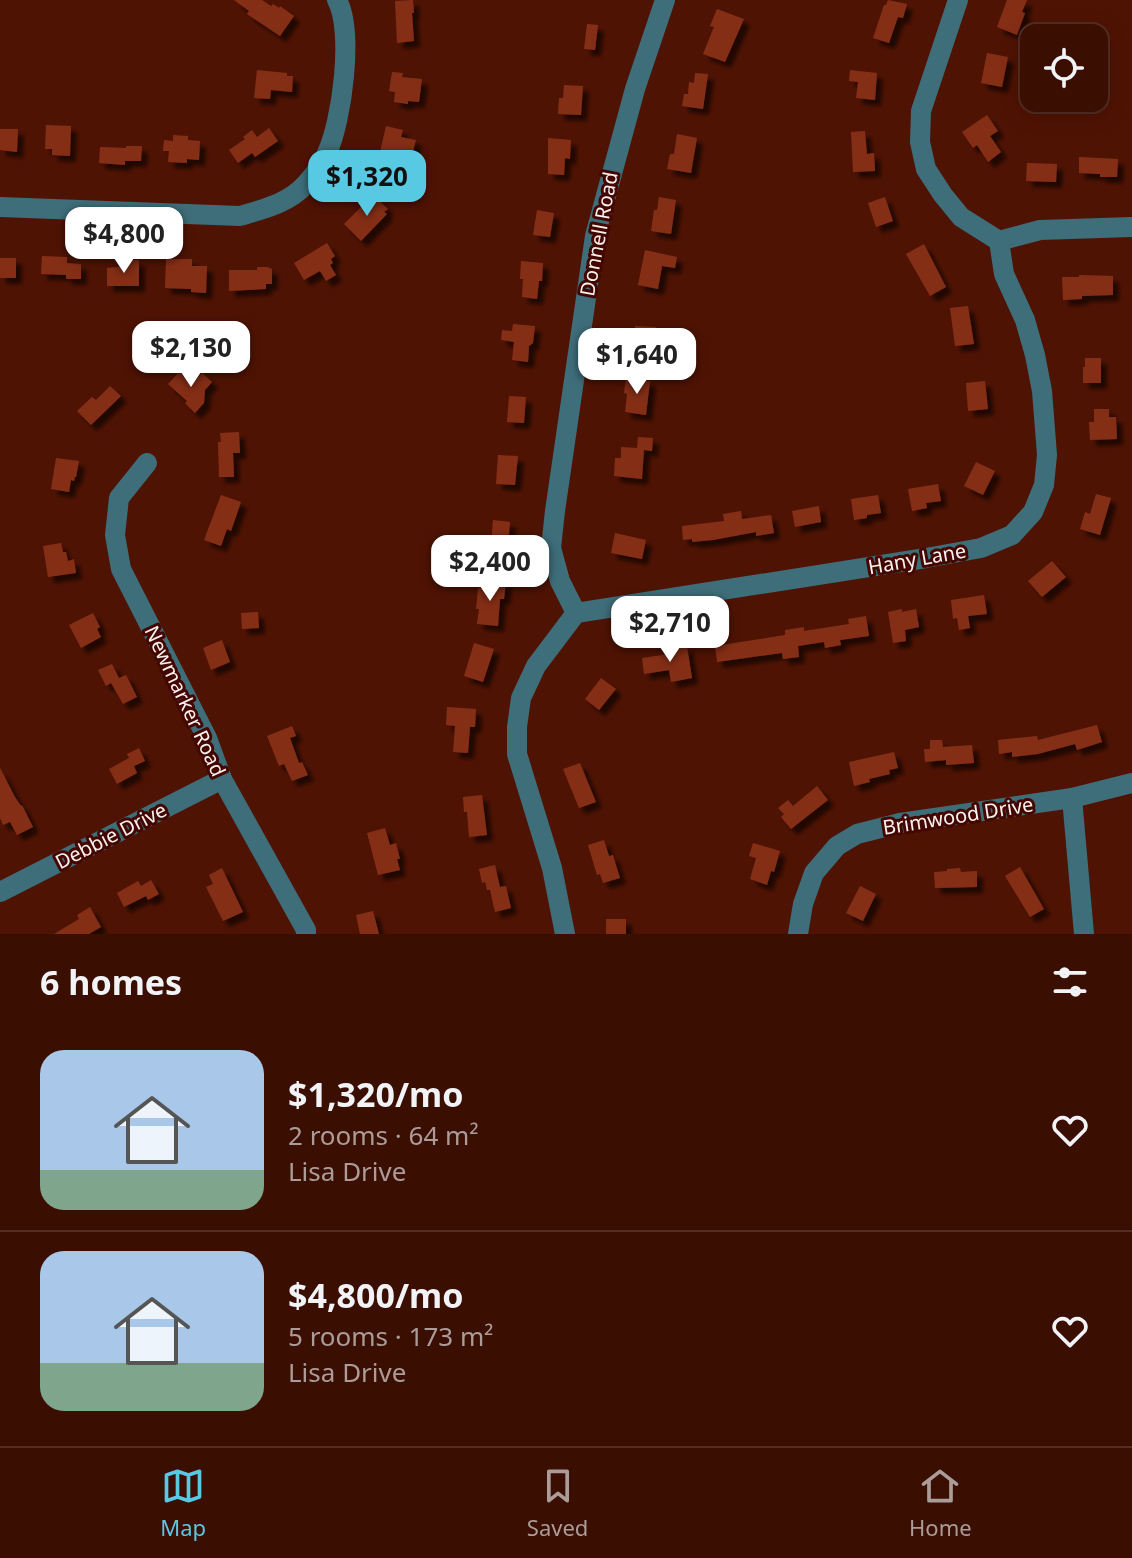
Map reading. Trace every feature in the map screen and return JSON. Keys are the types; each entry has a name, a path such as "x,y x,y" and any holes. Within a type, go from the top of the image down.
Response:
{"street":[{"path":"0,207 240,216 276,206 305,186 327,154 338,119 347,44 342,8 337,0"},
{"name":"Donnell Road","path":"576,613 560,581 551,548 559,481 595,236 635,89 665,0"},
{"path":"958,0 921,111 920,142 926,169 943,195 961,217 999,241 1040,230 1132,227"},
{"name":"Hany Lane","path":"576,613 926,558 981,548 1012,535 1033,512 1044,485 1047,455 1042,391 1035,355 1025,320 1004,274 999,241"},
{"name":"Newmarker Road","path":"147,463 119,498 115,535 121,569 207,738 222,779 306,934"},
{"path":"565,934 552,868 517,754 517,727 521,698 536,666 576,613"},
{"name":"Debbie Drive","path":"0,892 222,779"},
{"name":"Brimwood Drive","path":"798,934 803,904 814,873 837,846 857,834 900,823 1072,798 1132,783"},
{"path":"1072,798 1084,934"}],"building":[{"path":"234,0 262,0 271,6 280,6 294,16 280,36 247,14 249,11"},
{"path":"413,0 414,41 397,43 395,1"},
{"path":"888,0 907,4 903,18 898,17 889,43 873,38"},
{"path":"1007,0 1027,0 1017,35 997,27"},
{"path":"717,9 744,19 725,62 703,54 714,27 710,26"},
{"path":"587,24 598,25 595,50 584,49"},
{"path":"987,53 1008,57 1002,87 981,83"},
{"path":"257,70 293,76 292,92 271,90 270,99 254,98"},
{"path":"850,70 877,73 875,100 856,98 858,82 849,81"},
{"path":"392,72 403,73 402,77 422,79 419,102 394,102 395,92 389,91"},
{"path":"695,73 708,74 703,109 682,106 689,82 694,83"},
{"path":"564,85 583,86 581,115 558,114"},
{"path":"987,115 998,131 990,136 1001,152 988,162 977,145 973,148 962,132"},
{"path":"46,125 71,126 70,156 52,155 52,149 45,149"},
{"path":"386,126 403,130 401,137 416,140 411,176 392,172 393,168 383,165 386,153 380,152"},
{"path":"269,128 278,141 255,157 252,153 238,163 229,150 252,130 257,137"},
{"path":"0,129 18,129 17,152 0,150"},
{"path":"865,131 867,154 874,153 875,171 853,172 851,132"},
{"path":"677,134 697,138 691,173 667,169 670,154 674,154"},
{"path":"173,135 200,141 199,160 168,162 169,151 163,151 164,140 173,141"},
{"path":"548,138 571,140 570,159 565,158 564,175 548,174"},
{"path":"142,146 141,161 125,161 125,165 99,163 100,147"},
{"path":"1079,157 1118,159 1117,177 1079,173"},
{"path":"1027,163 1057,164 1056,182 1026,181"},
{"path":"373,195 388,209 384,212 387,214 361,241 344,224"},
{"path":"659,197 676,200 671,234 651,231"},
{"path":"885,197 893,221 876,227 868,203"},
{"path":"537,210 554,213 550,237 533,235"},
{"path":"327,243 335,256 330,265 336,275 326,281 320,271 304,280 294,263"},
{"path":"924,244 946,287 930,296 906,254"},
{"path":"645,250 677,257 675,268 662,266 658,289 638,285"},
{"path":"42,256 67,257 67,263 81,264 81,279 41,274"},
{"path":"0,258 16,258 16,278 0,278"},
{"path":"166,259 192,259 192,266 207,266 206,293 165,288"},
{"path":"125,260 139,260 139,286 107,286 107,268 125,266"},
{"path":"521,261 543,263 537,299 522,297"},
{"path":"257,267 272,269 272,284 266,284 266,289 229,291 229,270 257,270"},
{"path":"1113,276 1113,295 1063,300 1062,277"},
{"path":"968,306 974,344 955,346 950,308"},
{"path":"513,324 535,326 528,362 512,360 514,342 501,340 502,330 512,331"},
{"path":"635,326 656,327 654,352 633,351"},
{"path":"1085,358 1101,358 1101,383 1083,383"},
{"path":"182,369 195,381 202,373 212,382 205,390 204,403 195,413 168,384"},
{"path":"626,378 650,381 646,415 625,412"},
{"path":"985,381 988,409 968,411 966,383"},
{"path":"110,386 121,396 91,425 77,411 92,397 96,400"},
{"path":"509,396 526,397 524,423 507,422"},
{"path":"1094,409 1109,409 1109,417 1116,417 1117,439 1090,440 1089,422 1094,422"},
{"path":"239,432 240,453 233,453 234,477 219,477 220,433"},
{"path":"638,437 653,438 652,451 644,450 642,479 614,476 615,458 621,458 621,447 637,448"},
{"path":"498,455 518,456 515,485 496,484"},
{"path":"56,458 79,461 69,492 51,489"},
{"path":"976,462 995,471 983,495 964,486"},
{"path":"938,484 941,501 926,503 927,508 912,511 908,489"},
{"path":"1096,494 1111,498 1100,535 1080,529 1085,512 1090,514"},
{"path":"221,495 241,502 231,531 227,529 221,546 204,540"},
{"path":"878,495 881,513 854,520 851,499"},
{"path":"819,506 821,522 795,527 792,511"},
{"path":"741,511 742,519 771,515 774,533 756,536 756,532 692,542 692,539 683,540 682,526 724,521 723,514"},
{"path":"493,520 510,522 508,547 491,546"},
{"path":"615,533 646,540 642,559 611,553"},
{"path":"61,543 68,561 74,559 76,573 48,577 43,546"},
{"path":"1052,561 1066,577 1042,597 1028,581"},
{"path":"486,580 506,582 504,599 500,599 498,626 477,624 478,588 486,589"},
{"path":"984,595 987,614 968,616 970,628 959,630 957,618 953,619 951,600"},
{"path":"902,609 902,612 916,609 919,627 905,630 906,641 893,643 888,612"},
{"path":"258,612 259,628 242,629 241,613"},
{"path":"93,613 101,637 81,648 69,625"},
{"path":"866,616 869,636 840,640 841,645 825,648 824,642 798,646 799,657 783,659 782,653 717,662 715,646 785,635 785,630 804,627 804,631 849,624 848,619"},
{"path":"222,640 230,662 211,670 203,648"},
{"path":"474,643 494,649 483,682 464,676"},
{"path":"687,646 692,678 671,682 669,670 644,674 642,658 669,654 669,649"},
{"path":"112,664 119,678 126,675 137,697 123,704 111,683 106,686 98,670"},
{"path":"601,678 616,689 599,710 585,699"},
{"path":"447,707 476,709 475,727 470,727 468,753 453,752 455,726 446,725"},
{"path":"1097,725 1102,742 1077,750 1075,744 1038,754 1012,757 1012,752 999,754 998,740 1037,736 1038,740"},
{"path":"292,726 296,736 290,738 299,763 302,762 308,775 292,781 284,764 279,766 267,736"},
{"path":"930,740 942,740 943,747 972,745 974,763 946,765 946,760 925,762 924,749 930,749"},
{"path":"139,748 145,761 133,764 137,773 117,784 109,769 129,758 127,754"},
{"path":"894,752 898,768 889,770 890,774 854,786 849,762"},
{"path":"580,763 596,802 579,808 563,769"},
{"path":"0,768 33,827 17,835 10,822 3,825 0,818"},
{"path":"817,786 828,800 791,829 778,808 788,800 793,806"},
{"path":"482,795 487,835 469,837 463,797"},
{"path":"385,828 390,845 396,843 400,870 378,875 367,833"},
{"path":"604,840 609,856 613,855 620,878 603,883 600,874 597,875 588,845"},
{"path":"753,843 780,851 767,885 750,879 756,858 749,856"},
{"path":"495,865 500,887 506,886 511,908 495,912 490,890 487,890 485,882 482,883 479,869"},
{"path":"1020,867 1044,909 1030,917 1005,876"},
{"path":"222,868 243,912 223,921 206,887 213,884 209,875"},
{"path":"960,868 961,872 977,871 977,887 935,888 934,872"},
{"path":"151,880 159,894 148,900 146,896 124,907 117,893 138,881 141,886"},
{"path":"860,886 876,894 863,921 846,913"},
{"path":"90,907 101,927 89,934 54,934 79,919 77,915"},
{"path":"373,911 379,934 360,934 356,915"},
{"path":"606,919 626,919 626,934 606,934"}]}
